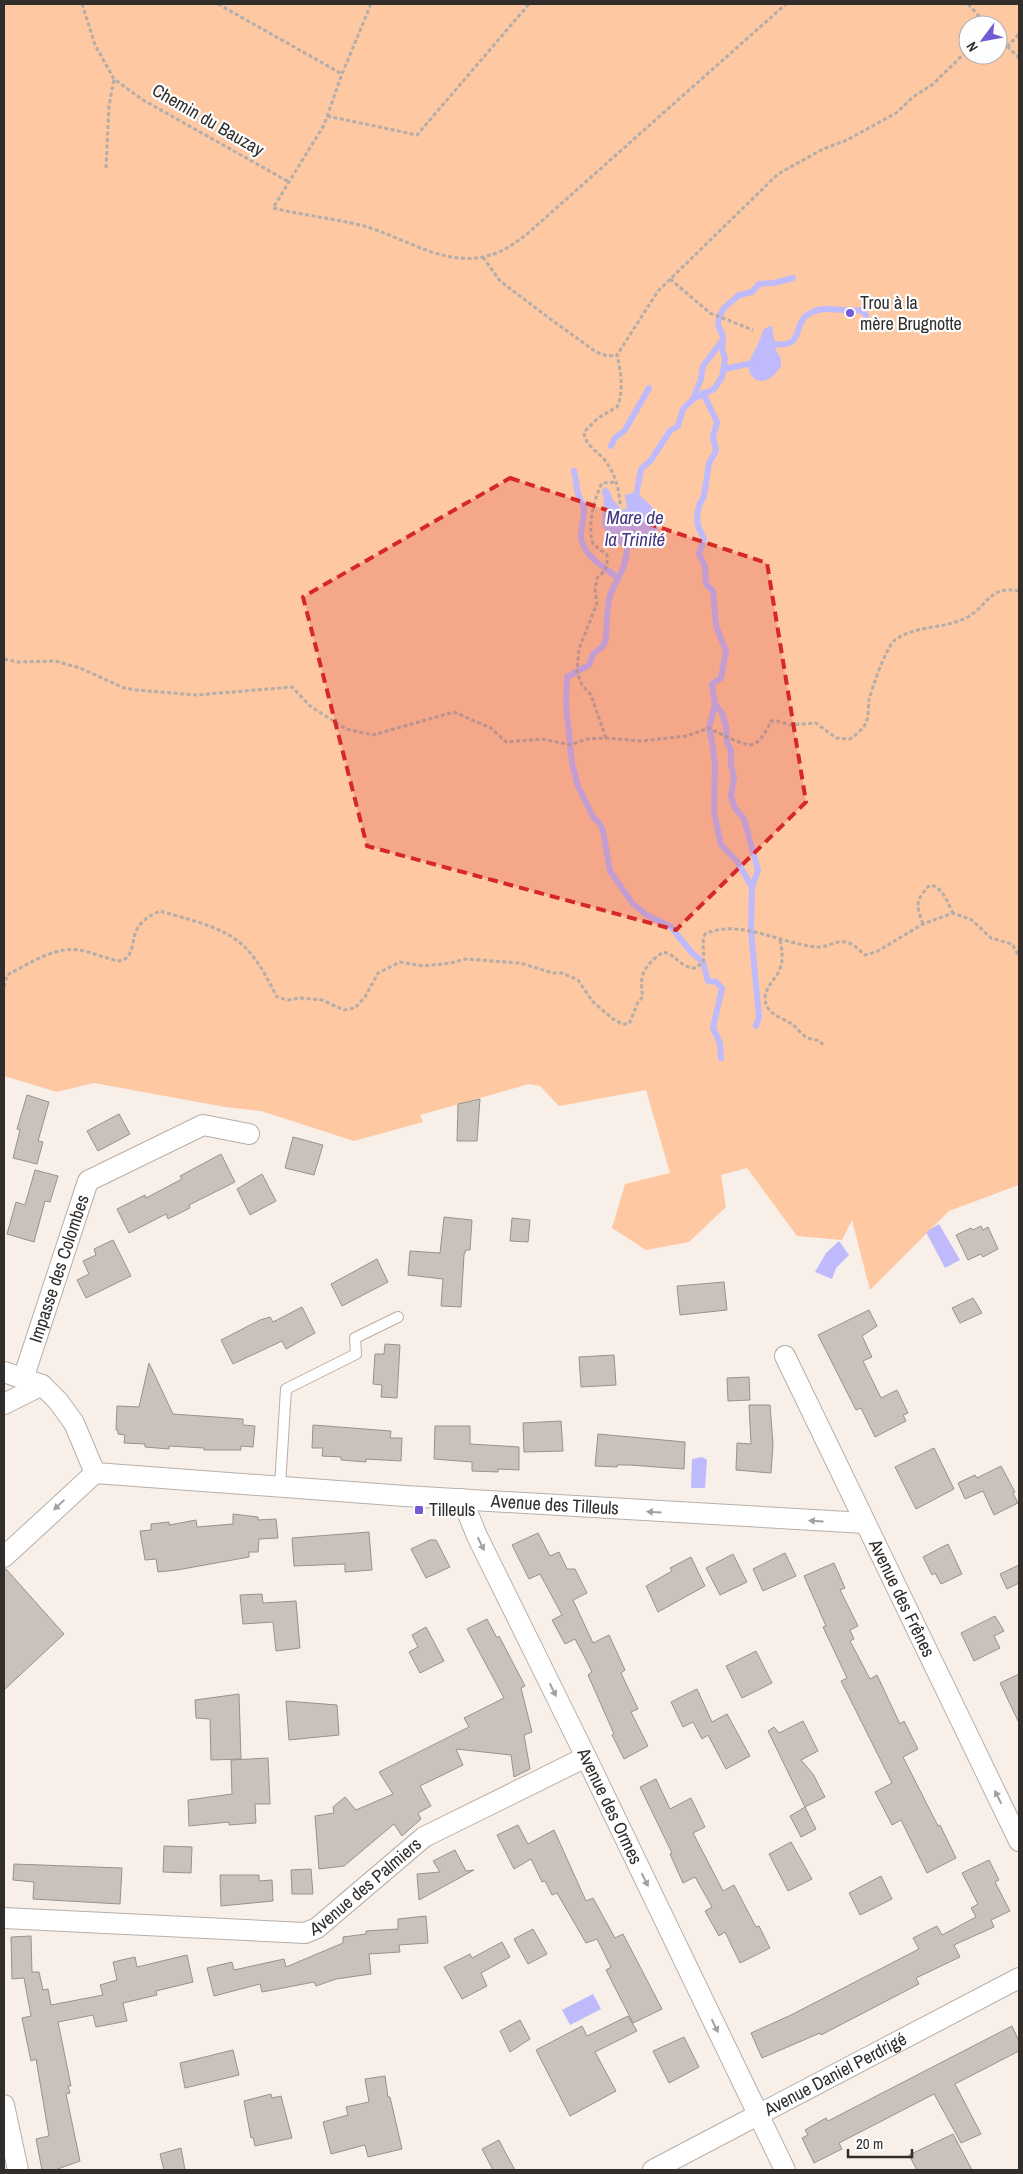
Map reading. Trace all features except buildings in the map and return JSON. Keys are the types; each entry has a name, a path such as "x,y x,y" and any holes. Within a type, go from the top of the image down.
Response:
{"street":[{"name":"Impasse des Colombes","path":"32,1382 88,1181 203,1126 249,1134"},
{"name":"Avenue des Frênes","path":"784,1356 1019,1841"},
{"path":"4,1372 32,1382 58,1401 74,1423 95,1473 4,1557"},
{"path":"4,1404 32,1382"},
{"name":"Avenue des Tilleuls","path":"95,1473 462,1499 865,1523"},
{"name":"Avenue des Ormes","path":"462,1499 477,1536 785,2170"},
{"name":"Avenue des Palmiers","path":"4,1918 304,1933 317,1928 424,1837 586,1757"},
{"name":"Avenue Daniel Perdrigé","path":"653,2170 1019,1978"},
{"path":"4,2105 18,2170"}],"lane":[{"path":"280,1486 286,1389 356,1354 355,1338 398,1317"}],"path":[{"path":"82,4 95,45 114,79 109,106 106,168"},
{"path":"218,4 342,74"},
{"path":"371,4 342,74 324,125 274,208 303,216 360,225 427,251 457,259 483,257 502,251 527,234 786,4"},
{"path":"327,116 417,135 529,4"},
{"path":"968,4 978,15"},
{"path":"1008,46 1019,34"},
{"path":"1008,48 1019,58"},
{"path":"620,504 618,482 584,436 584,432 598,418 612,412 619,403 621,370 617,355 658,291 778,174 823,149 846,140 896,113 913,97 933,84 958,60"},
{"name":"Chemin du Bauzay","path":"114,79 143,100 289,182"},
{"path":"483,257 500,282 549,318 596,352 607,356 617,355"},
{"path":"670,279 710,313 753,330"},
{"path":"606,738 590,695 582,685 577,672 579,649 597,603 595,591 597,578 605,572 608,563 607,555 593,544 589,527 596,494 602,484 618,482"},
{"path":"4,659 18,662 55,661 80,668 124,688 137,690 196,695 292,687 310,706 346,729 373,735 454,712 491,728 506,742 543,740 570,745 586,739 606,738 641,742 687,736 703,728 708,728 747,745 754,744 766,732 771,721 790,725 816,722 836,738 850,739 866,723 870,699 888,650 894,640 915,632 962,620 978,611 997,591 1007,588 1019,591"},
{"path":"923,924 917,908 920,895 930,885 937,886 943,893 953,913"},
{"path":"4,987 6,976 54,952 67,949 82,950 122,961 128,958 132,950 137,928 148,917 160,911 219,931 240,943 259,966 277,997 288,1000 300,998 322,1000 344,1010 355,1008 366,997 378,972 400,962 423,966 465,959 520,963 552,973 562,973 578,980 593,1002 613,1020 622,1024 629,1024 638,1002 643,997 640,984 641,976 663,952 674,957 686,968 696,968 703,962 704,953 701,944 704,934 717,929 751,931 780,940 820,947 836,941 845,942 853,944 865,955 876,952 923,924 953,913 972,920 991,938 1012,944 1019,956"},
{"path":"780,940 783,956 780,971 768,985 765,996 766,1005 771,1013 792,1025 805,1037 820,1040 823,1045"}],"highlighted area":[{"path":"510,478 767,563 806,802 676,930 367,846 303,597"}],"shaded area":[{"path":"4,4 1019,4 1019,1185 949,1211 870,1290 852,1220 842,1240 797,1236 747,1168 721,1175 726,1207 689,1242 646,1250 612,1228 625,1184 670,1173 646,1090 559,1106 540,1086 529,1084 420,1115 423,1122 354,1141 261,1111 225,1107 94,1083 57,1092 4,1076"}],"water":[{"path":"769,326 772,327 776,350 781,359 781,367 770,378 758,381 751,375 749,363 763,330"},
{"name":"Mare de la Trinité","path":"605,487 622,510 627,508 625,495 633,493 652,506 658,529 655,538 649,544 640,548 630,548 620,545 611,539 602,524 604,500 602,491"},
{"path":"939,1224 960,1260 945,1268 926,1232"},
{"path":"839,1241 849,1255 836,1268 832,1279 815,1272 826,1253"},
{"path":"702,1457 707,1460 705,1488 691,1488 692,1459"},
{"path":"593,1994 601,2009 570,2025 562,2010"}],"waterway":[{"path":"635,502 641,469 651,460 670,431 678,426 683,409 693,399 714,389 722,377 725,359 722,348 723,336 718,325 719,317 724,308 739,295 752,292 759,284 774,283 793,278"},
{"path":"770,348 773,344 790,343 797,334 804,318 816,310 860,310 866,315"},
{"path":"693,399 701,379 703,366 722,341"},
{"path":"724,369 757,362"},
{"path":"611,446 615,438 625,430 649,388"},
{"path":"703,393 717,422 713,437 716,451 709,463 704,496 699,505 697,517 698,526 704,539 699,554 705,566 706,584 713,591 716,626 726,651 721,678 712,684 715,704 709,728 715,764 714,812 721,845 737,861 752,887 751,931 759,1017 756,1026"},
{"path":"574,471 578,494 584,508 581,530 584,546 595,560 617,578"},
{"path":"629,541 624,566 610,595 606,639 603,646 593,654 589,665 567,677 566,705 572,763 578,786 593,817 600,824 603,831 610,871 633,904 647,915 671,927 692,953 703,962 708,981 716,982 722,988 713,1028 720,1043 721,1058"},
{"path":"715,704 722,713 726,726 727,743 731,750 731,765 734,777 731,796 735,808 744,819 758,870 752,887"}],"place":[{"name":"Trou à la mère Brugnotte","path":"850,313"},
{"name":"Tilleuls","path":"419,1510"}]}
